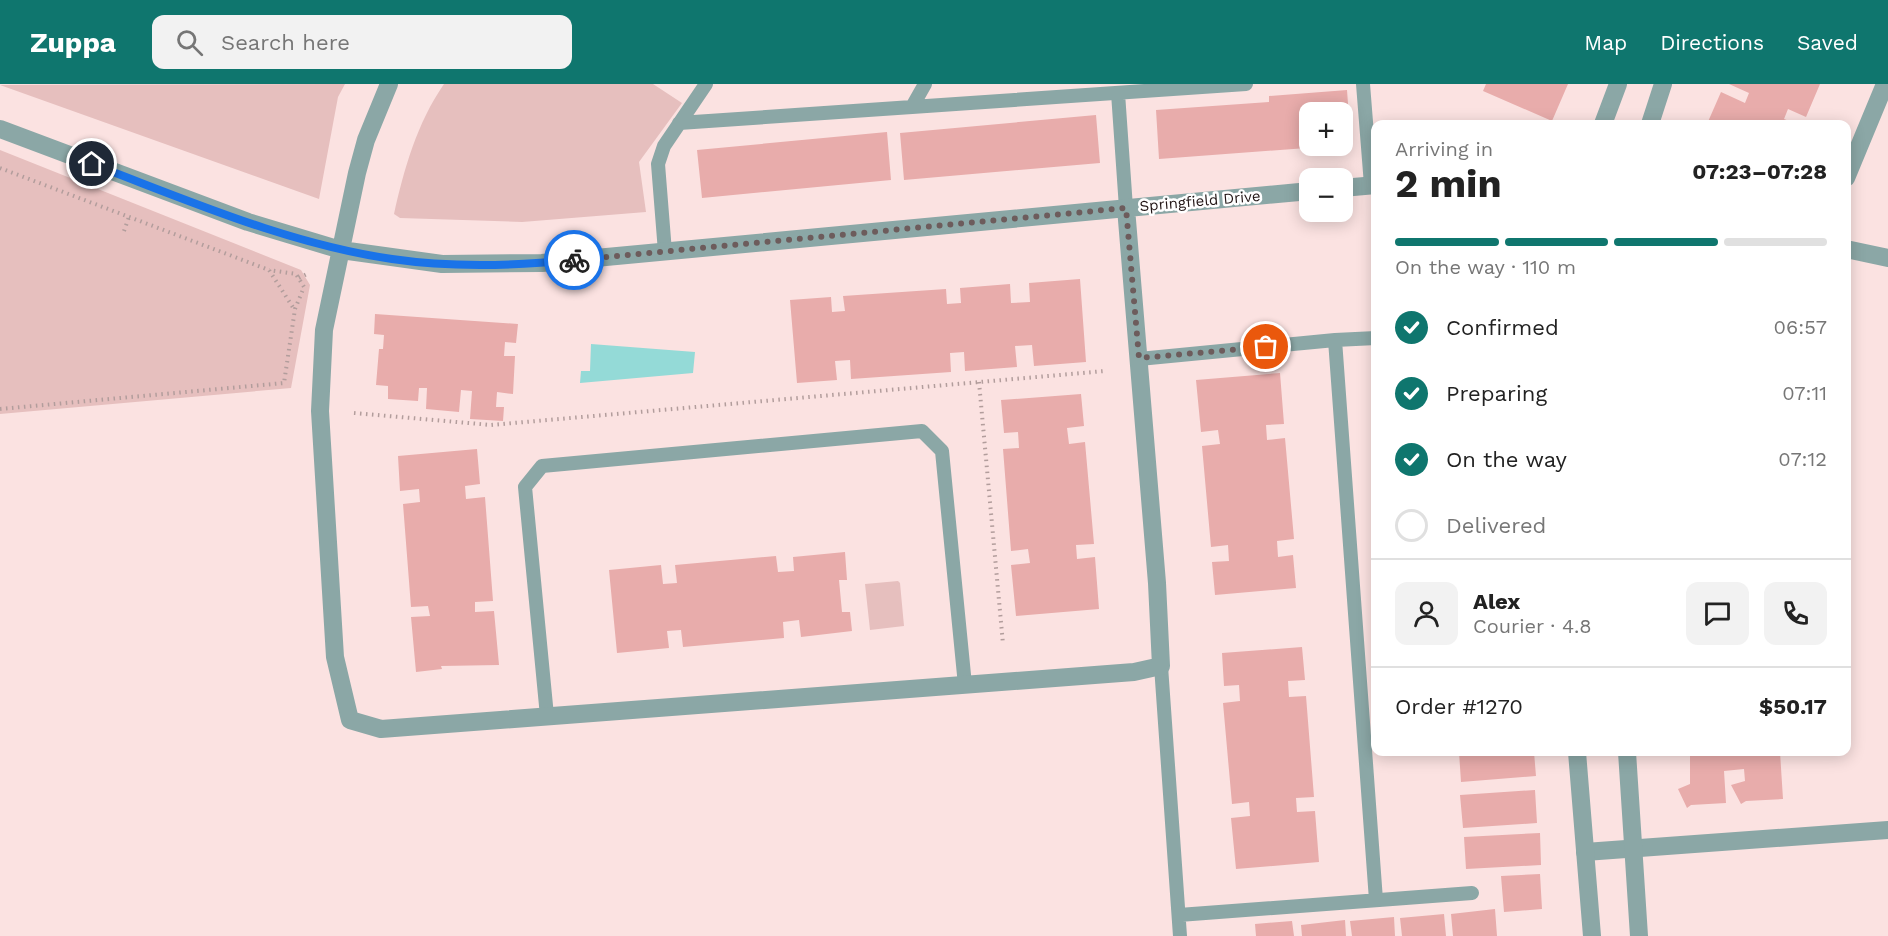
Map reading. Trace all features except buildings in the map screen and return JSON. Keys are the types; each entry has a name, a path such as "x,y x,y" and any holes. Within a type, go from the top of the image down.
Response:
{"street":[{"path":"389,84 366,140 324,330 320,411 335,657 350,720 381,729 1134,672 1161,666 1157,583 1126,208"},
{"path":"1605,120 1618,84"},
{"path":"1651,120 1663,84"},
{"path":"1851,166 1885,84"},
{"name":"Springfield Drive","path":"0,129 248,222 341,250 392,259 492,266 665,252 1299,192"},
{"path":"1353,187 1371,185"},
{"path":"1851,250 1888,258"},
{"path":"1577,756 1592,936"},
{"path":"1627,756 1639,936"},
{"path":"1585,852 1888,830"}],"lane":[{"path":"665,252 658,164 664,146 706,84"},
{"path":"912,107 925,84"},
{"path":"679,123 1246,84"},
{"path":"1363,84 1371,165"},
{"path":"1118,93 1126,208"},
{"path":"1139,358 1371,338"},
{"path":"1335,340 1376,900"},
{"path":"547,716 525,487 542,466 922,431 942,451 965,684"},
{"path":"1161,666 1180,936"},
{"path":"1179,915 1472,893"}],"path":[{"path":"0,168 269,270 296,274 304,287 295,309 284,383 0,409"},
{"path":"124,231 129,217"},
{"path":"269,270 295,309"},
{"path":"299,278 307,274"},
{"path":"354,413 491,425 1105,370"},
{"path":"979,382 1003,644"}],"shaded area":[{"path":"345,84 338,97 319,199 0,85"},
{"path":"444,84 653,84 682,103 639,162 646,212 522,222 400,218 394,214 407,163 426,114"},
{"path":"0,150 301,270 310,285 291,388 0,414"},
{"path":"898,581 904,626 870,630 865,584"}],"water":[{"path":"591,344 695,352 693,373 580,383 581,371 590,371"}],"way so far":[{"path":"574,260 1126,208 1139,358 1266,347"}],"route":[{"path":"92,164 248,222 341,250 392,259 442,264 492,266 574,260"}]}
